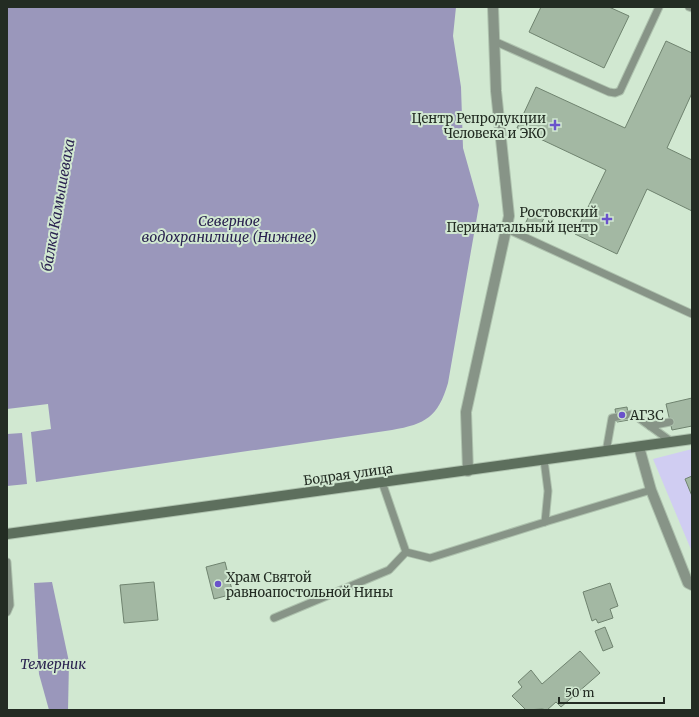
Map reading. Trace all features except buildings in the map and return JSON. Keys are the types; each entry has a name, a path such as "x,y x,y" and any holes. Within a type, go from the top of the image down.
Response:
{"main road":[{"name":"Бодрая улица","path":"7,534 692,439"}],"street":[{"path":"468,471 466,412 509,216 496,91 492,7"},
{"path":"639,447 651,490 688,583 692,585"}],"lane":[{"path":"494,41 609,92 615,93 620,91 659,7"},
{"path":"507,229 692,314"},
{"path":"606,452 612,418 634,414 672,442"},
{"path":"650,426 670,422"},
{"path":"544,460 548,491 545,522"},
{"path":"382,482 406,552"},
{"path":"406,552 430,558 651,490"},
{"path":"274,618 389,570 406,552"},
{"path":"7,562 10,605 7,612"}],"shaded area":[{"path":"692,449 692,552 653,459"}],"water":[{"name":"Северное водохранилище (Нижнее)","path":"7,7 456,7 453,36 461,87 463,148 479,205 448,383 440,404 435,411 422,421 404,428 36,482 31,432 51,429 48,404 7,409"},
{"path":"22,433 27,484 7,486 7,434"},
{"name":"Темерник","path":"52,582 69,662 68,710 49,710 39,674 34,583"}],"place":[{"name":"Центр Репродукции Человека и ЭКО","path":"555,125"},
{"name":"Ростовский Перинатальный центр","path":"607,219"},
{"name":"АГЗС","path":"622,415"},
{"name":"Храм Святой равноапостольной Нины","path":"218,584"}],"water label":[{"name":"балка Камышеваха","path":"58,205"}]}
